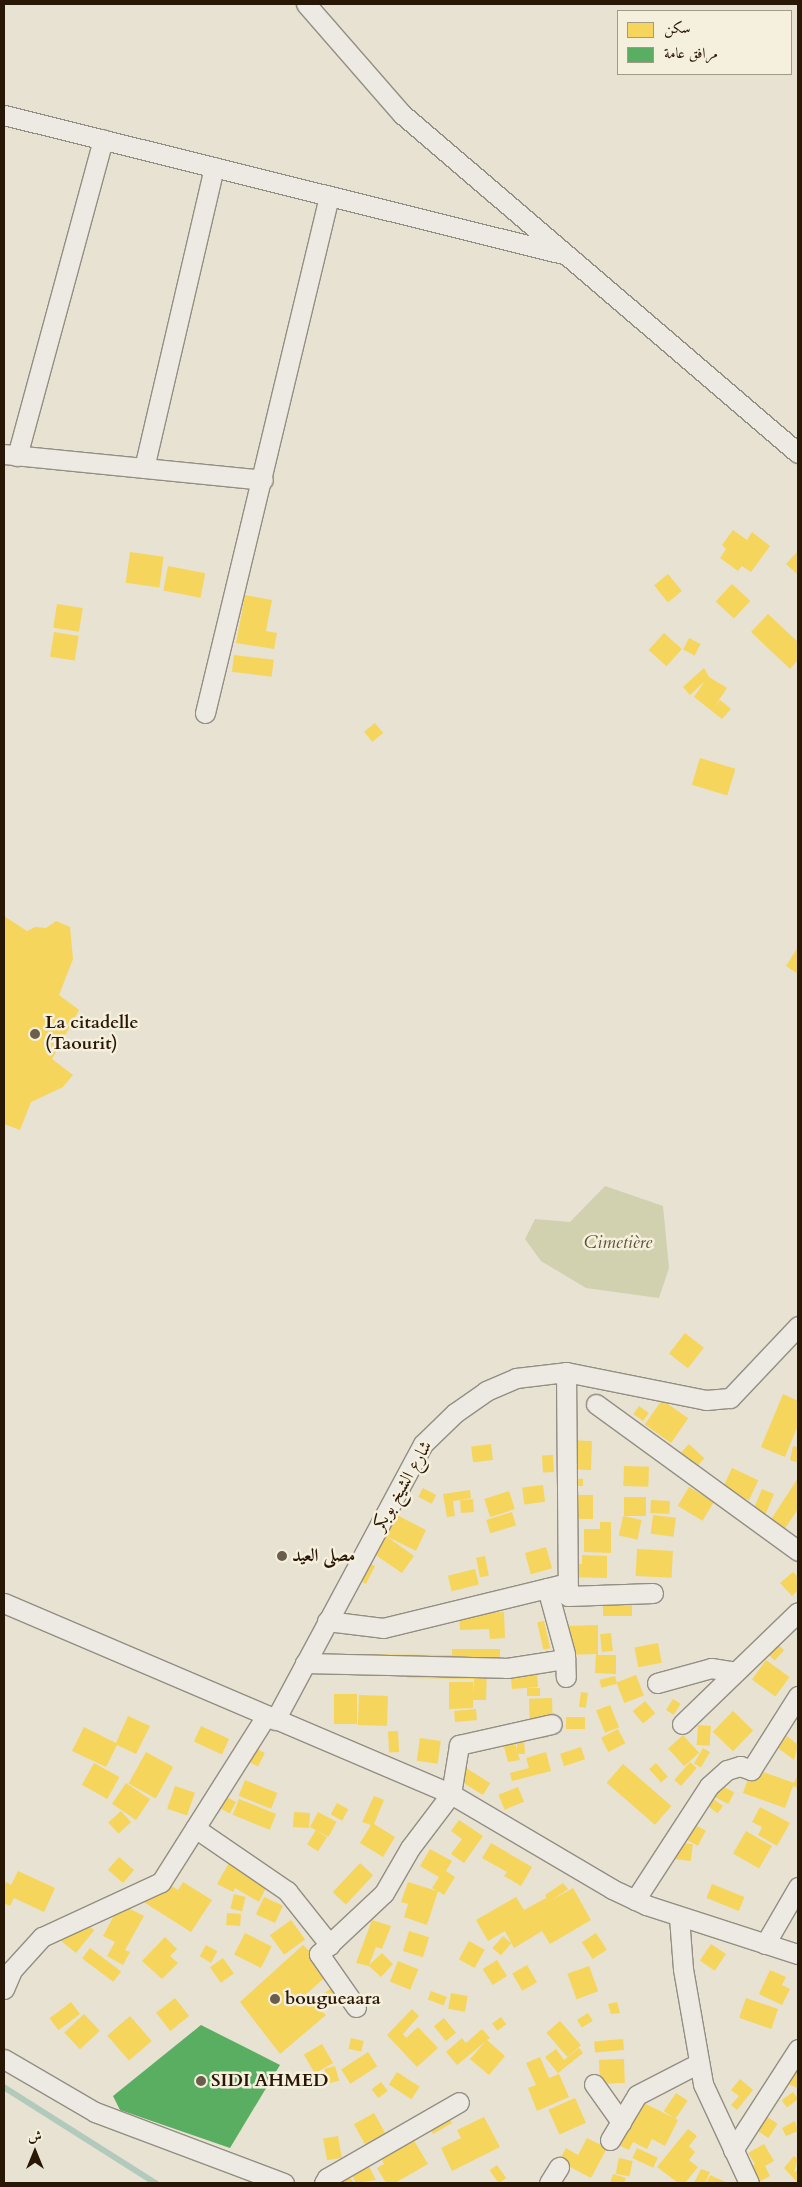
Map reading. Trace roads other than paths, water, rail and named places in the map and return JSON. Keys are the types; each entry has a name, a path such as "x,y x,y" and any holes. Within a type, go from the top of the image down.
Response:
{"street":[{"path":"306,4 402,114 798,453"},
{"path":"4,115 566,255"},
{"path":"103,140 10,455 263,480"},
{"path":"144,468 214,167"},
{"path":"205,713 263,480 330,196"},
{"name":"شارع الشيخ بوبكر","path":"4,1989 12,1970 42,1937 161,1882 305,1663 422,1444 486,1391 516,1378 566,1372 706,1400 730,1398 798,1326"},
{"path":"566,1372 568,1596 653,1593"},
{"path":"596,1404 798,1551"},
{"path":"327,1621 383,1628 567,1583"},
{"path":"305,1663 565,1668 547,1588"},
{"path":"4,1603 451,1794 635,1900 679,1917 798,1954"},
{"path":"682,1724 798,1612"},
{"path":"657,1683 711,1668 735,1672"},
{"path":"635,1900 709,1786 727,1770 740,1766 751,1770 798,1696"},
{"path":"356,2007 319,1954 330,1946 384,1893 410,1848 451,1794 459,1745 552,1724"},
{"path":"195,1828 287,1891 330,1946"},
{"path":"765,1944 798,1887"},
{"path":"679,1917 683,1969 703,2084 749,2183"},
{"path":"733,2150 798,2049"},
{"path":"4,2059 95,2112 284,2183"},
{"path":"610,2140 638,2095 699,2062"},
{"path":"594,2084 621,2122"},
{"path":"324,2183 459,2102"},
{"path":"549,2183 559,2166"}],"waterway":[{"path":"4,2087 156,2183"}],"place":[{"name":"La citadelle (Taourit)","path":"35,1034"},
{"name":"مصلى العيد","path":"282,1556"},
{"name":"bougueaara","path":"275,1999"},
{"name":"SIDI AHMED","path":"201,2081"}],"park label":[{"name":"Cimetière","path":"618,1243"}]}
